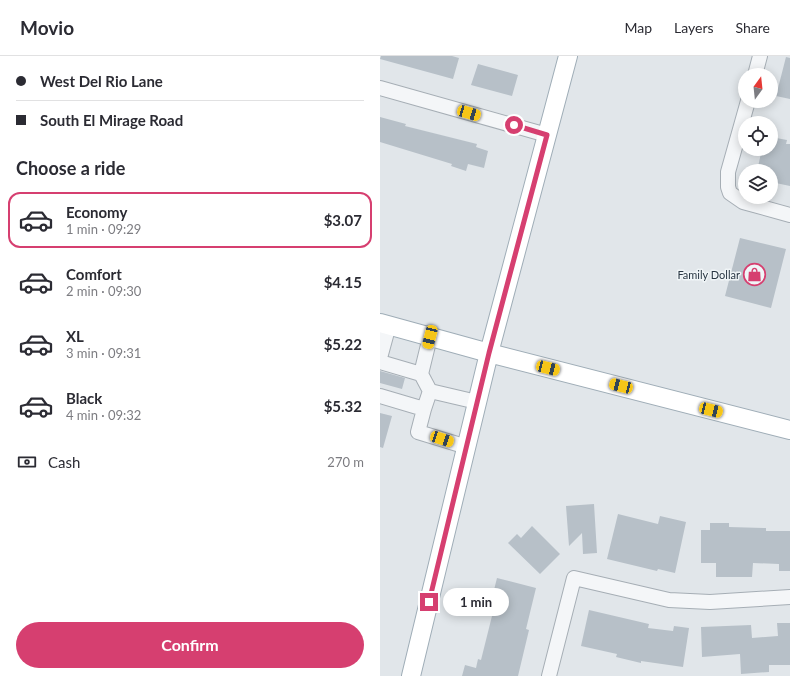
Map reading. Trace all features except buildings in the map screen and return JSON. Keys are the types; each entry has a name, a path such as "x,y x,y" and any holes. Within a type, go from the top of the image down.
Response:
{"main road":[{"path":"411,676 489,353 568,56"},
{"path":"385,324 489,353 790,430"}],"street":[{"path":"757,68 760,56"},
{"path":"380,88 547,135"},
{"path":"746,108 728,172 727,179 730,193 742,202 790,215"},
{"path":"380,358 385,324"},
{"path":"430,337 421,374 430,391 418,432 467,447"},
{"path":"380,362 421,374"},
{"path":"430,391 477,402"},
{"path":"380,396 424,409"},
{"path":"550,676 574,578 669,600 710,602 790,597"}],"place":[{"name":"Family Dollar","path":"755,275"}],"route":[{"path":"429,602 489,353 547,135 514,125"}]}
